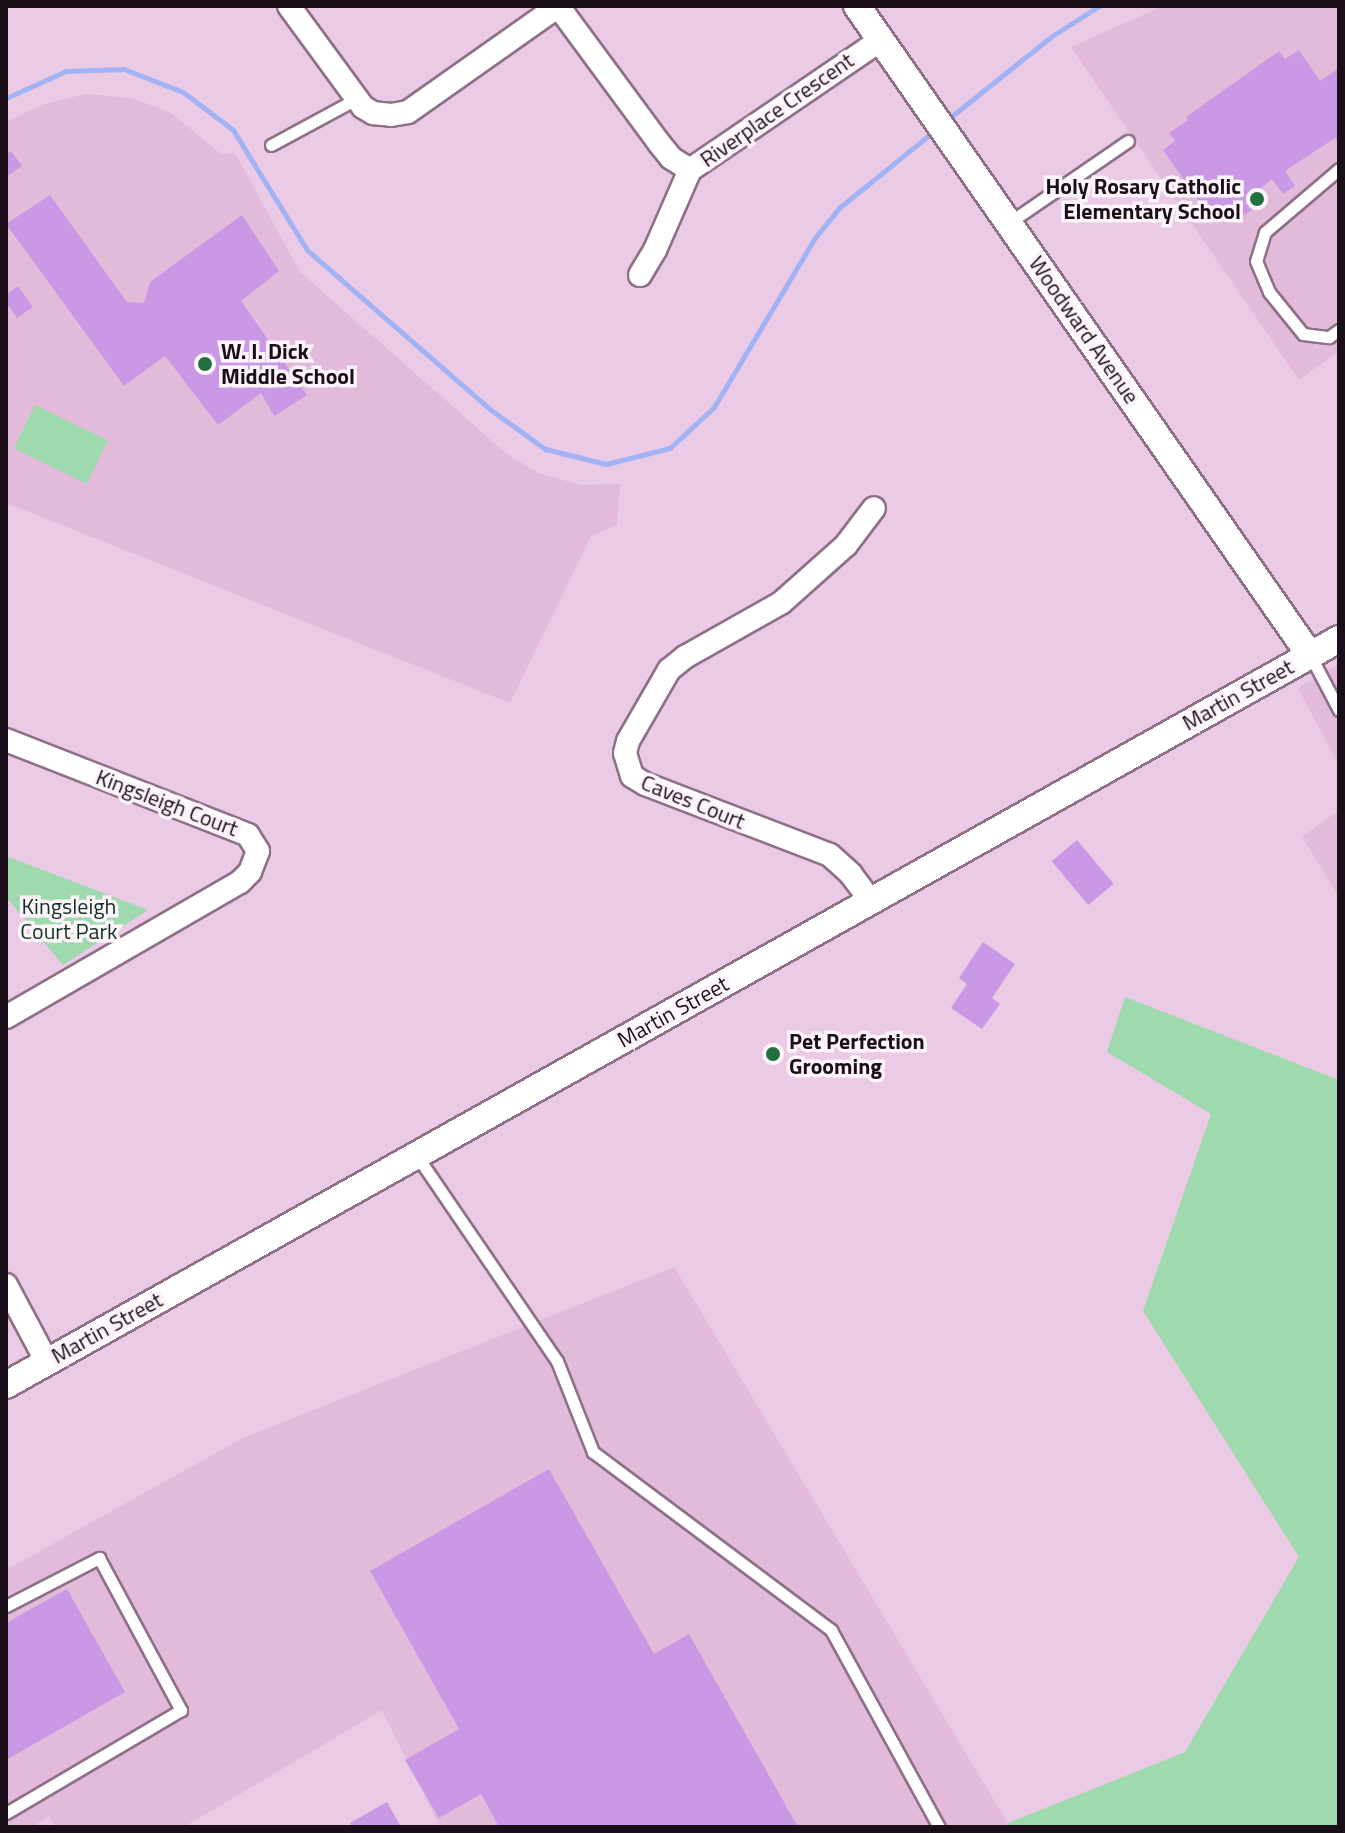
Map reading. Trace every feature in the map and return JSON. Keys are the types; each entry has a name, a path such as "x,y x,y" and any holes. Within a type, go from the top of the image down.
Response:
{"street":[{"path":"289,6 356,99 373,113 408,112 558,6 671,158 690,170"},
{"name":"Woodward Avenue","path":"857,6 1310,655"},
{"name":"Riverplace Crescent","path":"640,275 655,250 690,170 794,96 882,39"},
{"name":"Caves Court","path":"871,901 851,874 830,855 645,784 632,776 625,753 628,741 669,670 685,657 781,603 846,545 874,508"},
{"name":"Martin Street","path":"6,1385 1339,639"},
{"name":"Kingsleigh Court","path":"6,740 248,835 258,851 250,872 240,882 6,1017"},
{"path":"6,1285 47,1362"}],"lane":[{"path":"271,145 356,99"},
{"path":"1010,222 1128,141"},
{"path":"1339,169 1265,232 1256,261 1269,292 1303,334 1329,337 1339,330"},
{"path":"1310,655 1339,710"},
{"path":"417,1156 557,1361 593,1452 831,1630 939,1827"},
{"path":"6,1606 99,1558 181,1710 6,1813"}],"shaded area":[{"name":"Holy Rosary Catholic Elementary School","path":"1163,6 1339,6 1339,351 1299,380 1071,47"},
{"name":"W. I. Dick Middle School","path":"86,94 132,98 171,113 221,154 235,153 300,272 508,455 539,473 581,485 620,484 617,525 591,536 510,703 6,503 6,122 44,104"},
{"path":"1339,664 1339,765 1298,688"},
{"path":"1339,810 1339,897 1302,837"},
{"path":"674,1267 1010,1827 440,1827 382,1710 184,1827 55,1827 49,1816 32,1827 6,1827 6,1570 243,1438"}],"green space":[{"path":"35,405 108,441 87,484 14,448"},
{"name":"Kingsleigh Court Park","path":"6,856 148,910 63,965 6,897"},
{"path":"1125,997 1339,1080 1339,1827 1010,1827 1008,1823 1185,1752 1299,1557 1143,1311 1211,1114 1107,1052"}],"building":[{"path":"1299,50 1320,81 1339,68 1339,144 1335,138 1285,171 1295,186 1283,194 1272,179 1248,199 1255,208 1240,218 1234,209 1214,223 1163,150 1175,141 1169,133 1188,120 1186,117 1279,51 1285,59"},
{"path":"11,151 22,166 6,177 6,154"},
{"path":"50,195 127,302 144,303 150,282 242,215 279,271 241,301 307,395 274,416 261,393 218,425 165,356 124,386 6,224"},
{"path":"18,286 33,307 17,318 6,302 6,295"},
{"path":"1077,840 1114,884 1088,905 1052,861"},
{"path":"983,942 1015,964 992,998 1000,1004 982,1029 951,1008 967,984 959,978"},
{"path":"549,1469 654,1654 689,1634 798,1827 499,1827 481,1794 439,1818 405,1760 459,1729 370,1571"},
{"path":"67,1589 125,1692 6,1760 6,1623"},
{"path":"387,1802 401,1827 352,1827 350,1823"}],"waterway":[{"path":"947,120 1052,36 1099,6"},
{"path":"6,98 66,71 124,69 183,92 233,130 307,250 491,410 545,449 606,464 670,448 714,407 814,239 839,208 933,132"}],"place":[{"name":"Holy Rosary Catholic Elementary School","path":"1257,199"},
{"name":"W. I. Dick Middle School","path":"205,364"},
{"name":"Pet Perfection Grooming","path":"773,1054"}]}
